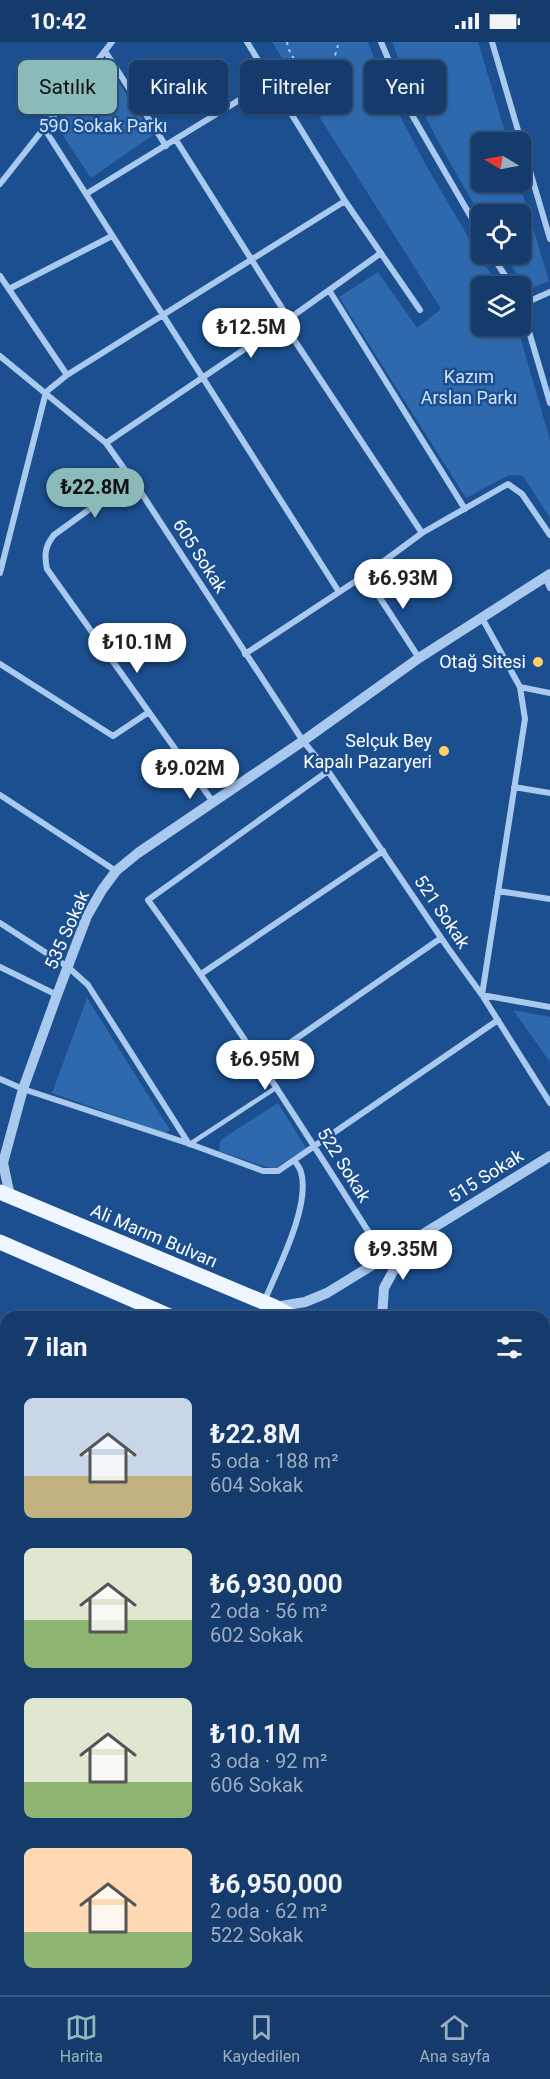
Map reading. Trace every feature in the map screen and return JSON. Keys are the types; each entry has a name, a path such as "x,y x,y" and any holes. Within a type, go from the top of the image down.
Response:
{"main road":[{"name":"Ali Marım Bulvarı","path":"5,1194 281,1311"},
{"path":"0,1242 158,1311"}],"street":[{"path":"0,184 112,42"},
{"path":"247,42 259,60"},
{"path":"381,42 412,115 471,217"},
{"path":"492,42 550,239"},
{"path":"105,51 166,146"},
{"path":"86,194 240,100"},
{"path":"293,114 345,201 420,310"},
{"path":"44,128 339,592"},
{"path":"176,140 251,259 286,321 422,533"},
{"path":"0,573 46,392 67,375 345,201"},
{"path":"9,289 112,236"},
{"path":"106,443 286,321 381,253"},
{"path":"0,276 67,375"},
{"path":"329,290 465,509"},
{"path":"531,299 550,292"},
{"path":"531,335 550,403"},
{"name":"605 Sokak","path":"0,356 106,443 303,741"},
{"path":"131,479 65,526 48,542 45,549 47,569 213,802"},
{"path":"245,654 366,575 422,533 508,484 522,494 550,535"},
{"path":"366,575 419,658"},
{"path":"548,576 550,588"},
{"name":"535 Sokak","path":"1,1164 23,1089 87,916 116,871 138,853 303,741 419,658 548,576"},
{"path":"482,618 520,687 525,719 483,995 550,1007"},
{"path":"0,664 113,736 149,712"},
{"path":"520,687 550,693"},
{"name":"521 Sokak","path":"303,741 328,771 441,938 483,995 550,1103"},
{"name":"522 Sokak","path":"328,771 148,900 277,1087 385,1258 396,1265"},
{"path":"514,787 550,793"},
{"path":"0,795 116,871"},
{"path":"201,974 383,851"},
{"path":"498,891 550,899"},
{"path":"0,923 68,967 88,985 190,1144"},
{"path":"261,1063 441,938"},
{"path":"0,967 57,994"},
{"path":"0,1079 23,1089 190,1144 263,1171 278,1171 498,1020"},
{"name":"515 Sokak","path":"269,1305 305,1302 327,1293 550,1156"},
{"path":"269,1305 303,1195 301,1171 294,1160"},
{"path":"1,1164 5,1194"},
{"name":"515 Sokak","path":"382,1311 384,1288 409,1243"}],"lane":[{"path":"190,1144 277,1087"}],"path":[{"path":"287,42 292,59 302,67 313,69 326,64 333,58 337,52 338,42"}],"green space":[{"name":"Kazım Arslan Parkı","path":"272,42 368,42 375,60 364,60 364,114 399,114 471,241 471,264 485,264 492,276 471,276 471,336 520,336 550,440 550,518 523,476 509,475 466,498 339,297 378,272 417,328 441,309 318,114 352,114 352,60 283,60"},
{"path":"392,42 478,42 505,132 471,132 471,192 522,192 526,204 474,204 425,114 446,114 446,60 399,60"},
{"name":"590 Sokak Parkı","path":"117,80 129,98 129,114 139,114 153,135 91,178 56,125 65,114 117,114"},
{"path":"531,222 549,281 531,288 531,276 518,276 510,264 531,264"},
{"path":"87,998 170,1130 165,1133 52,1093"},
{"path":"513,1010 550,1017 550,1062"},
{"path":"278,1103 306,1148 275,1168 219,1151 220,1141"}],"place":[{"name":"Otağ Sitesi","path":"538,662"},
{"name":"Selçuk Bey Kapalı Pazaryeri","path":"444,751"}]}
